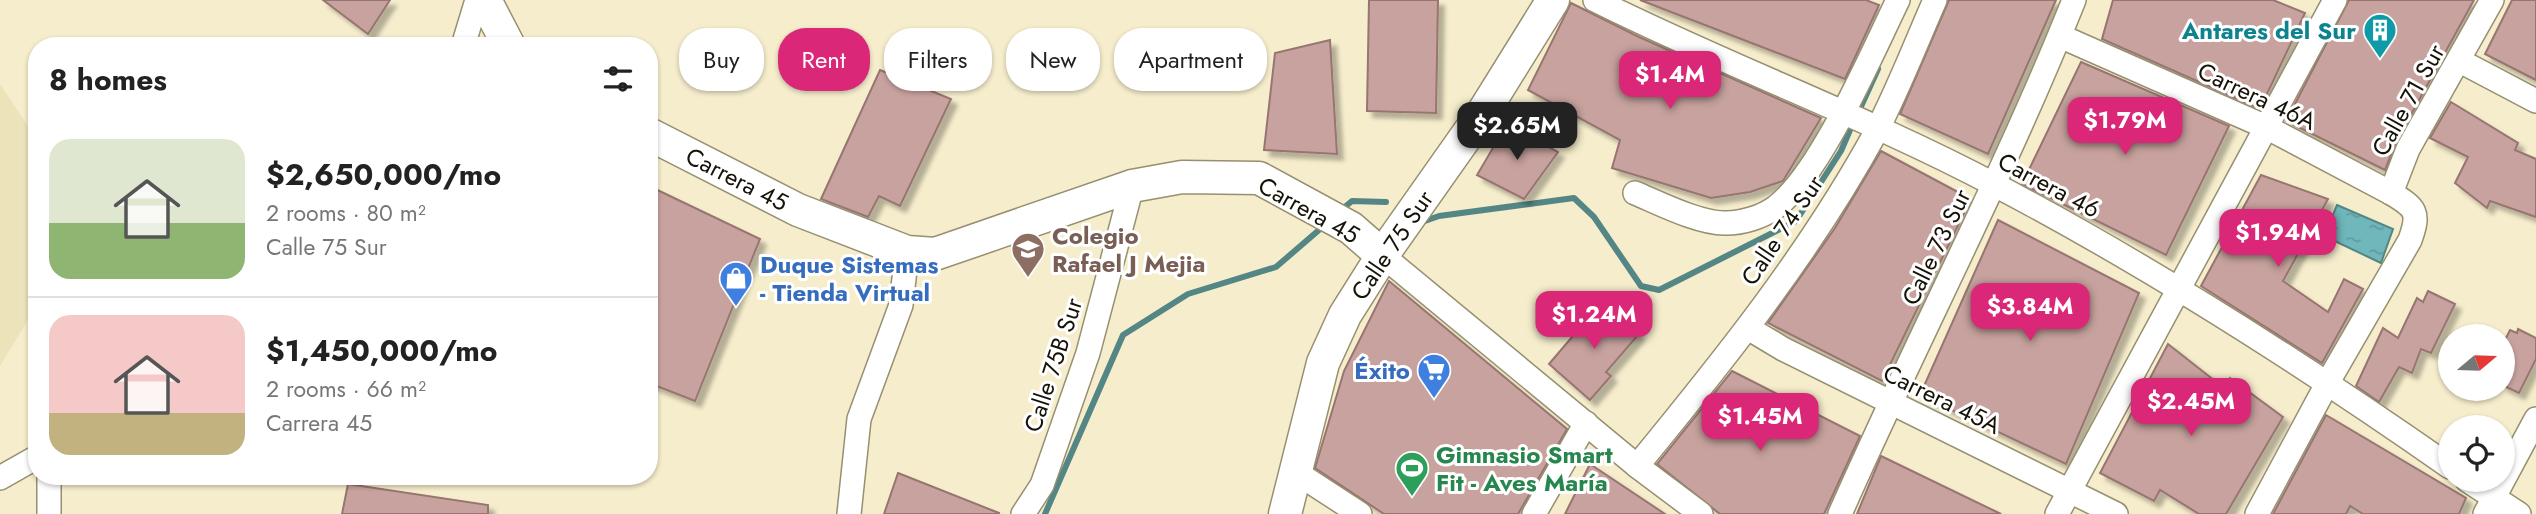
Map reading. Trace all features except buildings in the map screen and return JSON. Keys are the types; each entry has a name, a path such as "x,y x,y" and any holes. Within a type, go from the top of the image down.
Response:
{"street":[{"path":"466,37 477,0"},
{"path":"485,0 504,37"},
{"name":"Calle 75 Sur","path":"1285,514 1323,363 1345,315 1484,111 1553,0"},
{"name":"Carrera 46","path":"1595,0 1996,186 2178,288 2328,382 2438,459"},
{"name":"Calle 74 Sur","path":"1637,466 1748,328 1813,237 1858,121 1898,0"},
{"name":"Calle 74 Sur","path":"1635,193 1683,212 1724,224 1757,218 1776,206 1858,121 1935,0"},
{"name":"Calle 73 Sur","path":"1840,514 1889,402 1996,186 2074,0"},
{"path":"2057,514 2334,0"},
{"name":"Calle 71 Sur","path":"2257,514 2328,382 2410,240 2416,222 2412,208 2391,193 2408,149 2492,0"},
{"name":"Carrera 46A","path":"2060,36 2266,127 2391,193"},
{"path":"2460,61 2536,101"},
{"name":"Carrera 45","path":"658,139 798,210 907,252 935,254 970,245 1132,187 1182,177 1259,178 1351,228 1637,466 1700,514"},
{"name":"Calle 75B Sur","path":"1023,514 1042,485 1088,353 1132,187"},
{"path":"849,514 859,419 901,306 907,252"},
{"name":"Carrera 45A","path":"1748,328 1783,349 2116,514"},
{"path":"2489,506 2536,419"},
{"path":"1534,514 1586,423"},
{"path":"0,478 28,462"},
{"path":"1294,471 1360,514"},
{"path":"49,514 50,485"},
{"path":"2478,492 2489,506 2519,514"}],"shaded area":[{"path":"0,84 28,126 28,320 0,366"}],"water":[{"path":"2337,205 2393,229 2381,263 2324,236"}],"waterway":[{"path":"1858,113 1878,69"},
{"path":"1422,222 1439,216 1574,198 1594,217 1641,286 1659,290 1796,221 1841,151 1853,123"},
{"path":"1346,206 1352,201 1386,202"},
{"path":"1045,514 1123,335 1188,294 1276,267 1319,230"}],"place":[{"name":"Antares del Sur","path":"2380,60"},
{"name":"Colegio Rafael J Mejia","path":"1028,279"},
{"name":"Duque Sistemas - Tienda Virtual","path":"736,308"},
{"name":"Éxito","path":"1434,400"},
{"name":"Gimnasio Smart Fit - Aves María","path":"1412,498"}]}
